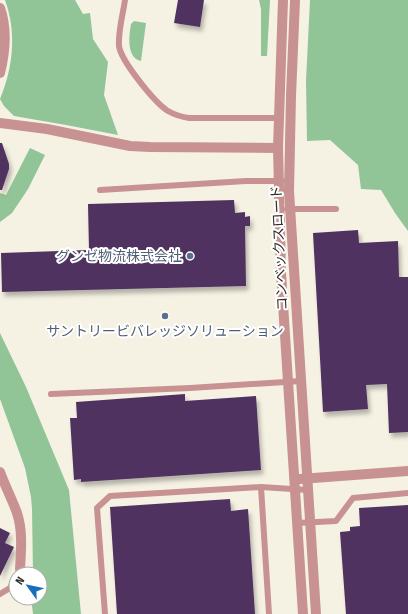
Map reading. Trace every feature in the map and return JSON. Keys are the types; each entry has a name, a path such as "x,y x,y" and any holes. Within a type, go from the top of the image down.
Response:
{"street":[{"name":"コンベックスロード","path":"283,0 278,148 281,273 303,614"},
{"name":"コンベックスロード","path":"295,0 291,96 290,209 316,614"},
{"path":"0,8 2,14 4,57 0,73"},
{"path":"0,123 47,129 130,146 150,148 278,148"},
{"path":"295,484 307,478 408,471"},
{"path":"0,472 20,525 21,543 19,566"}],"lane":[{"path":"125,0 119,47 126,63 157,103 178,116 188,118 279,118"},
{"path":"100,190 246,181 290,182"},
{"path":"279,209 336,209"},
{"path":"51,394 190,388 301,381"},
{"path":"106,614 97,508 110,496 295,484 308,490"},
{"path":"261,487 269,614"},
{"path":"297,523 336,521 353,498 408,493"}],"green space":[{"path":"5,0 75,0 83,14 90,13 93,39 108,62 104,95 118,135 14,116 4,106 0,99 8,75 12,50 11,25"},
{"path":"259,0 270,0 267,56 261,56 261,9"},
{"path":"310,0 408,0 408,231 381,190 361,189 358,165 330,140 307,141 306,81"},
{"path":"134,21 146,23 141,61 133,56 130,46 131,24"},
{"path":"30,148 45,155 28,189 12,213 0,222 0,193 6,195"},
{"path":"0,333 26,387 69,490 81,614 33,614 32,606 48,606 48,566 33,566 31,497 25,468 0,399"}],"building":[{"path":"178,0 204,0 200,27 174,23"},
{"path":"0,143 2,143 9,164 9,169 2,190 0,190"},
{"path":"234,200 235,213 245,212 245,217 250,216 250,226 245,226 246,286 2,292 1,253 89,250 88,204"},
{"path":"358,230 359,243 398,241 399,277 408,277 408,432 389,433 387,384 366,385 368,409 323,412 313,233"},
{"path":"185,394 185,401 256,396 261,470 81,482 81,479 74,480 70,418 77,418 76,402"},
{"path":"230,499 231,511 248,509 255,614 117,614 110,507"},
{"path":"408,505 408,614 346,614 340,532 350,531 350,527 360,526 359,508"},
{"path":"0,528 10,533 5,543 14,547 0,576"}],"place":[{"name":"グンゼ物流株式会社","path":"190,256"},
{"name":"サントリービバレッジソリューション","path":"165,316"}]}
